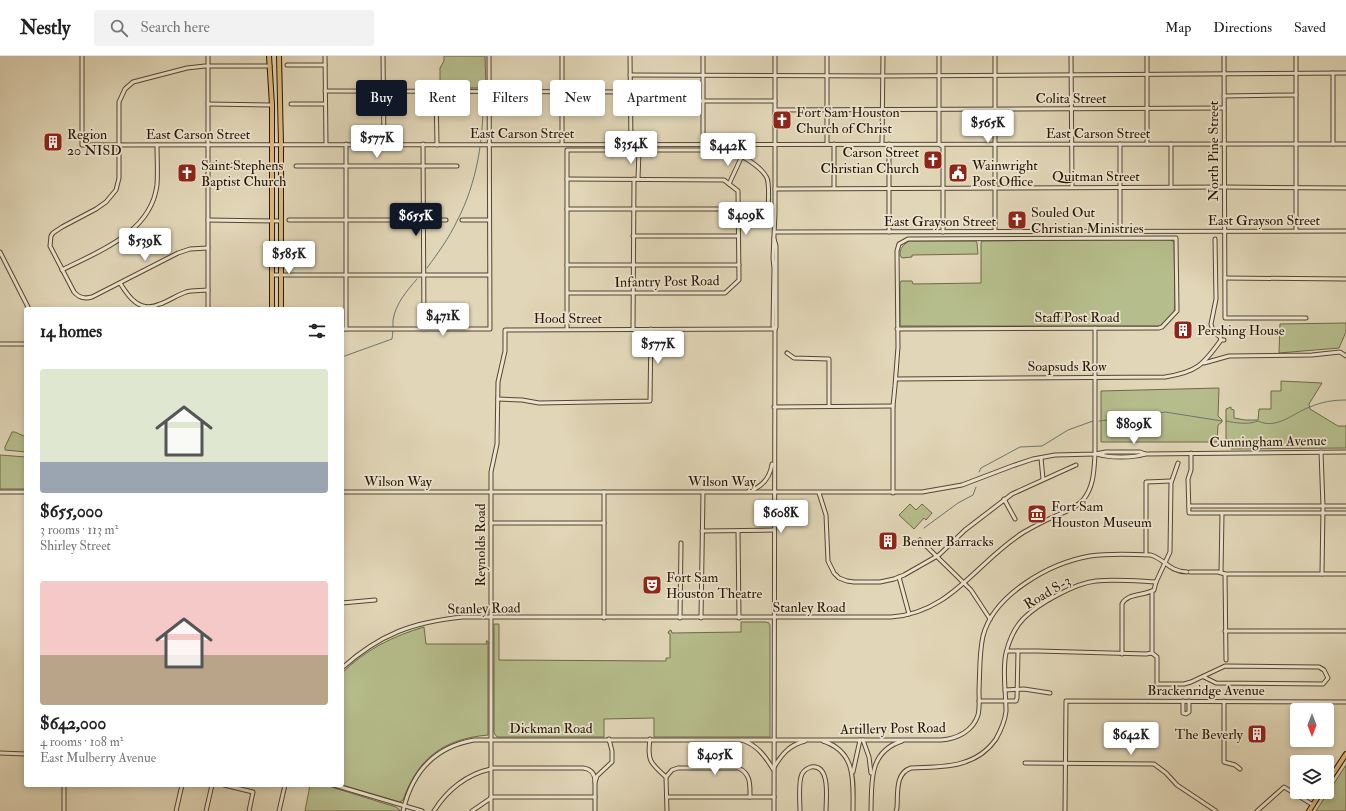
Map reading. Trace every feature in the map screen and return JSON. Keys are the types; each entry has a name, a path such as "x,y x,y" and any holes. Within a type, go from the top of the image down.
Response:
{"main road":[{"path":"269,56 272,105 272,307"},
{"path":"279,56 281,144 280,307"},
{"path":"1334,772 1346,754"},
{"path":"1309,811 1317,799"}],"street":[{"name":"East Carson Street","path":"82,56 82,145 1346,144"},
{"path":"208,56 208,307"},
{"path":"325,56 326,144"},
{"path":"383,56 383,80"},
{"path":"488,80 489,56"},
{"path":"562,56 562,80"},
{"path":"630,56 630,80"},
{"path":"703,56 703,144"},
{"path":"774,811 774,407 776,327 776,246 774,239 775,56"},
{"path":"827,56 827,144"},
{"path":"882,144 883,56"},
{"path":"939,56 939,144 943,147 944,232"},
{"path":"995,56 995,231"},
{"path":"1072,56 1072,187"},
{"path":"1147,56 1147,144"},
{"name":"North Pine Street","path":"1224,56 1225,318 1306,318"},
{"path":"1296,56 1296,231"},
{"path":"287,65 325,65"},
{"path":"208,248 184,250 92,297 84,298 78,296 74,292 50,246 51,236 53,233 96,210 113,195 119,178 119,102 125,89 133,82 187,68 208,66 270,66"},
{"path":"1333,73 1333,144"},
{"path":"630,75 883,76 1346,73"},
{"path":"325,91 356,91"},
{"path":"1224,96 1296,95"},
{"path":"704,101 774,101"},
{"path":"208,104 272,105"},
{"path":"291,104 325,104"},
{"name":"Colita Street","path":"774,110 1224,108"},
{"path":"383,116 384,144"},
{"path":"436,116 437,144"},
{"path":"346,144 346,329 490,329 488,116"},
{"path":"562,116 562,144"},
{"path":"631,116 631,144"},
{"path":"423,144 424,329"},
{"path":"834,144 834,188"},
{"path":"889,144 889,232"},
{"path":"1120,144 1120,231"},
{"path":"1171,144 1171,187"},
{"path":"62,270 127,234 143,218 150,205 156,185 157,145"},
{"path":"568,329 567,150 726,150 735,152 753,164 766,177 768,184 768,213"},
{"path":"638,179 639,151"},
{"path":"567,179 722,180 729,184 742,156"},
{"path":"208,166 272,166"},
{"path":"296,166 457,166"},
{"path":"633,329 634,179"},
{"name":"Infantry Post Road","path":"568,293 725,293 739,280 738,191 729,184"},
{"name":"Quitman Street","path":"775,189 1072,187 1346,188"},
{"path":"567,208 738,209"},
{"path":"208,220 281,221"},
{"path":"289,220 446,220"},
{"path":"462,220 489,220"},
{"name":"East Grayson Street","path":"775,232 1346,231"},
{"path":"633,236 738,236"},
{"name":"Staff Post Road","path":"1176,238 1177,311 1162,327 1159,328 898,329 897,251 900,243 908,239 1176,238"},
{"name":"Soapsuds Row","path":"896,379 1171,376 1185,373 1208,359 1222,340 1213,331 1211,324 1216,299 1215,239"},
{"path":"0,252 28,307"},
{"path":"568,265 739,265"},
{"path":"272,275 489,275"},
{"path":"1225,278 1346,279"},
{"path":"120,283 130,298 138,303 148,306 160,304 186,292 208,290"},
{"name":"Stanley Road","path":"344,666 356,655 372,644 388,636 410,626 444,619 891,617 909,614 931,606 953,593 1012,541 1040,523 1072,509 1081,502 1089,491 1092,482 1095,454 1095,328"},
{"path":"498,399 518,399 539,403 650,401 651,329"},
{"name":"Hood Street","path":"505,330 775,329"},
{"path":"893,493 893,406 896,379 898,329"},
{"name":"Reynolds Road","path":"491,811 490,492 491,472 497,444 498,376 505,351 505,330"},
{"path":"0,344 24,344"},
{"path":"1202,364 1229,356 1312,355 1340,352 1346,356"},
{"path":"787,353 794,358 829,359 829,406"},
{"path":"774,407 893,406"},
{"path":"746,492 760,486 768,477 774,452"},
{"name":"Wilson Way","path":"344,492 922,492 962,485 1012,466 1041,458 1075,454 1116,452 1145,454 1190,453"},
{"path":"1321,452 1323,506 1322,574"},
{"name":"Cunningham Avenue","path":"1190,453 1346,452"},
{"path":"1190,453 1190,470 1188,479 1189,513 1346,513"},
{"path":"1041,458 1043,479"},
{"path":"1152,653 1152,591 1154,590 1156,582 1165,564 1170,548 1172,481 1178,463"},
{"path":"819,493 826,515 828,561 834,573 842,579 854,582 888,581 910,572 937,557 965,530 1004,499 1024,487 1076,465"},
{"path":"1146,554 1146,482 1172,481"},
{"path":"0,492 24,492"},
{"path":"604,492 604,618"},
{"path":"701,618 703,492"},
{"path":"1004,499 1015,519"},
{"path":"1189,506 1346,506"},
{"path":"1222,514 1221,572 1225,574 1346,574"},
{"path":"491,523 604,523"},
{"path":"738,530 739,618"},
{"path":"702,531 774,530"},
{"path":"920,540 973,592 990,619"},
{"path":"680,618 681,543"},
{"name":"Artillery Post Road","path":"773,739 945,740 960,735 968,730 976,721 979,712 980,655 983,636 990,619 1016,590 1045,572 1062,564 1095,556 1146,554 1156,557 1175,571 1221,572"},
{"path":"1225,574 1226,660"},
{"path":"899,577 909,614"},
{"name":"Road S-3","path":"896,811 899,781 902,773 907,769 958,765 979,755 988,748 1001,730 1005,719 1005,660 1015,632 1024,618 1068,590 1085,583 1096,581 1156,582"},
{"path":"1122,654 1122,604 1124,600 1128,598 1152,591"},
{"path":"344,603 374,600"},
{"path":"1225,632 1346,631"},
{"path":"1007,651 1122,654 1152,653 1157,657 1157,684 1184,684 1204,677 1225,666 1319,667 1324,670 1328,678 1323,684 1216,684 1204,677"},
{"path":"979,701 1016,701 1018,651"},
{"path":"1006,690 1024,689 1050,694"},
{"name":"Brackenridge Avenue","path":"1065,763 1066,701 1346,702"},
{"path":"1183,701 1183,713 1186,714 1189,712 1189,701"},
{"path":"1224,702 1224,762 1235,764 1240,769"},
{"name":"Dickman Road","path":"403,811 408,792 416,776 434,756 449,747 465,741 491,739 773,739"},
{"path":"595,782 597,776 612,762 612,751 609,739"},
{"path":"650,739 648,754 650,759 655,767 666,777"},
{"name":"Dickman Road","path":"736,739 748,742 756,747 773,768"},
{"name":"Artillery Post Road","path":"773,768 788,749 798,743 810,740"},
{"path":"817,740 828,743 838,749 849,762 853,776"},
{"path":"853,811 853,776 862,740"},
{"path":"862,740 870,766 871,811"},
{"path":"871,779 874,768 880,756 892,745 906,740"},
{"path":"0,753 24,754"},
{"path":"1025,763 1154,764 1166,773 1177,785 1216,811"},
{"path":"1065,763 1065,811"},
{"path":"800,811 800,780 802,774 810,767 816,767 825,774 826,811"},
{"path":"434,811 448,792 459,783 471,775 491,768 588,769 595,777 595,811"},
{"path":"667,811 666,777 672,770 678,768 738,768 743,770 748,775 750,797"},
{"path":"64,787 64,811"},
{"path":"176,811 182,787"},
{"path":"206,811 212,787"},
{"path":"232,787 253,792 249,811"},
{"path":"279,811 285,787"},
{"path":"341,787 422,811"},
{"path":"1257,811 1284,787 1313,805"},
{"path":"472,811 491,798 595,797"},
{"path":"667,797 774,797"}],"green space":[{"path":"444,56 485,56 486,80 478,80 478,88 470,88 470,80 440,80 440,68 444,61"},
{"path":"1169,239 1174,242 1174,313 1160,326 900,325 901,281 912,281 913,284 981,283 982,241"},
{"path":"909,241 976,241 978,254 912,255 912,257 902,258 900,255 901,249"},
{"path":"1346,323 1346,332 1339,348 1279,353 1280,324"},
{"path":"1281,381 1322,383 1309,404 1310,409 1338,426 1346,426 1346,448 1231,449 1226,438 1226,409 1231,407 1231,409 1234,410 1234,418 1258,420 1259,409 1271,409 1271,391 1281,391"},
{"path":"1219,388 1218,416 1222,422 1218,425 1217,442 1101,442 1101,391"},
{"path":"12,432 24,436 24,452 5,450"},
{"path":"0,455 24,457 24,489 0,489"},
{"path":"910,504 916,510 922,504 932,513 926,520 924,518 914,529 899,515"},
{"path":"741,622 766,622 770,625 770,737 654,737 654,718 604,719 604,737 497,737 494,733 494,624 499,624 499,660 666,661 666,658 670,658 669,631 671,630 672,633 741,632"},
{"path":"424,627 426,644 487,644 486,641 488,641 488,735 458,741 445,746 434,753 416,773 403,800 400,802 344,786 344,671 360,657 390,639"},
{"path":"1346,765 1346,811 1316,811 1324,799 1334,799 1334,783"},
{"path":"310,787 331,787 396,807 401,811 305,811"}],"waterway":[{"path":"427,268 457,221 470,191 478,160 483,116"},
{"path":"344,356 392,339 393,320 396,308 405,293 417,279"},
{"path":"1226,421 1238,423 1258,421 1265,423 1278,422 1318,404 1346,400"},
{"path":"1099,421 1140,417 1165,412 1222,421"},
{"path":"979,472 981,468 1020,447 1042,446 1068,430 1093,421"},
{"path":"924,528 958,503 973,495 976,487"}],"place":[{"name":"Fort Sam Houston Church of Christ","path":"782,120"},
{"name":"Region 20 NISD","path":"53,142"},
{"name":"Carson Street Christian Church","path":"933,160"},
{"name":"Saint Stephens Baptist Church","path":"187,173"},
{"name":"Wainwright Post Office","path":"958,173"},
{"name":"Souled Out Christian Ministries","path":"1017,220"},
{"name":"Pershing House","path":"1183,330"},
{"name":"Fort Sam Houston Museum","path":"1037,514"},
{"name":"Benner Barracks","path":"888,541"},
{"name":"Fort Sam Houston Theatre","path":"652,585"},
{"name":"The Beverly","path":"1257,734"}]}
